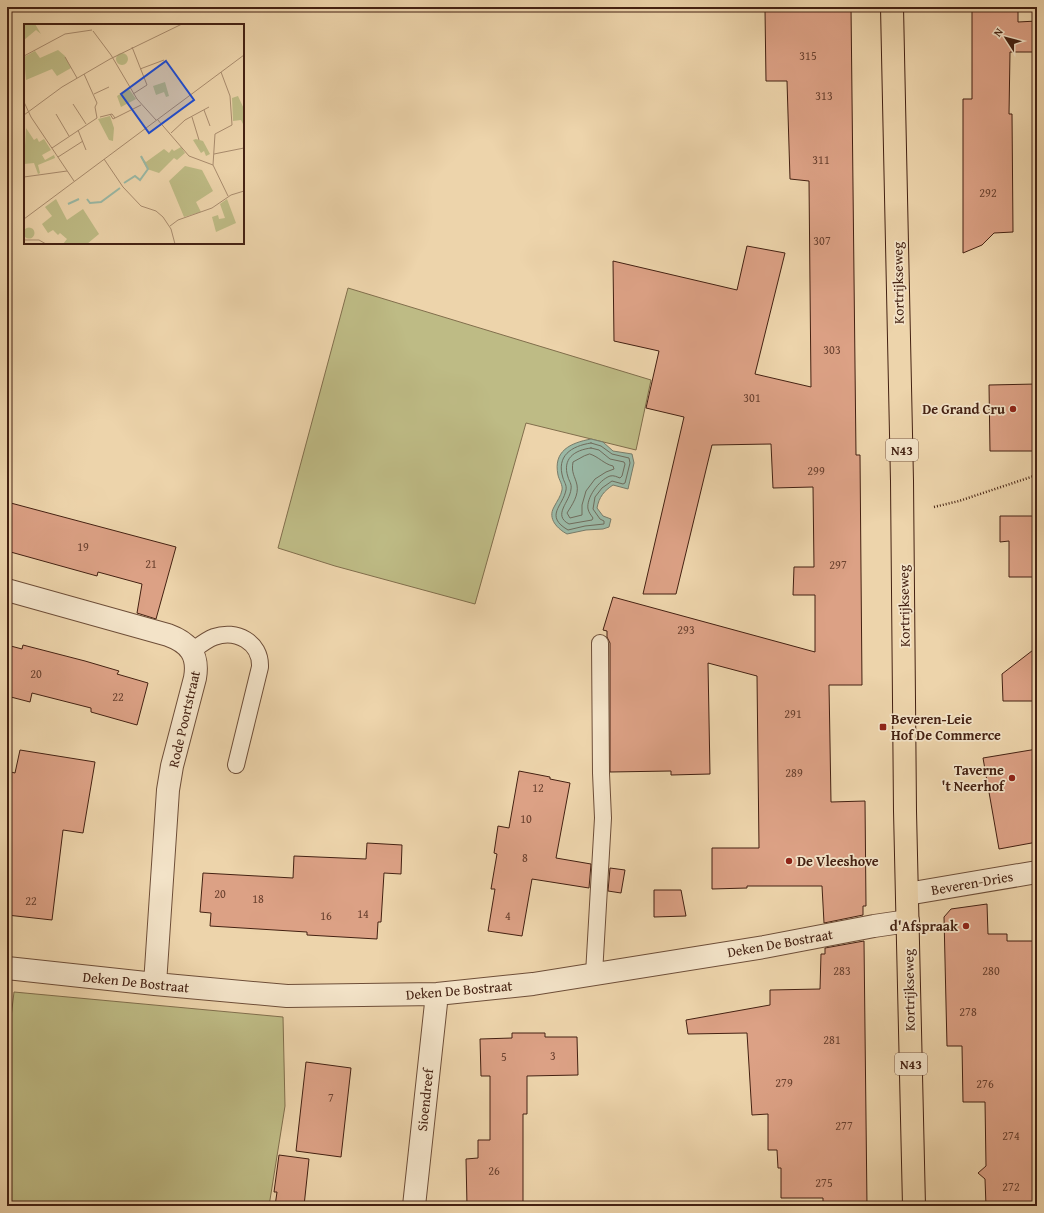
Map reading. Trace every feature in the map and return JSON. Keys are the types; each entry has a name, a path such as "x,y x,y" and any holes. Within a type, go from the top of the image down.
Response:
{"main road":[{"name":"Kortrijkseweg","path":"892,7 902,481 907,894 914,1206"}],"street":[{"name":"Rode Poortstraat","path":"7,590 168,635 181,640 192,651 197,664 196,678 172,766 168,790 155,984"},
{"name":"Beveren-Dries","path":"907,894 1037,872"},
{"name":"Deken De Bostraat","path":"7,968 287,996 437,994 534,984 908,921"},
{"name":"Sioendreef","path":"414,1206 437,994"}],"lane":[{"path":"192,651 215,637 230,635 237,636 247,641 258,652 260,667 236,765"},
{"path":"594,974 603,818 600,643"}],"path":[{"path":"934,507 959,501 1037,475"}],"shaded area":[{"path":"348,288 651,380 636,450 526,423 475,604 335,566 278,548"},
{"path":"14,992 283,1017 285,1106 269,1206 7,1206 7,1052"}],"water":[{"path":"591,439 603,442 613,451 632,454 634,463 628,489 613,485 601,497 597,508 603,516 611,519 609,527 567,534 554,523 552,516 552,511 562,490 558,475 558,460 561,454 570,446"}],"building":[{"path":"777,7 851,7 856,455 860,455 862,685 829,685 831,802 865,801 866,906 863,906 863,915 824,923 822,886 747,886 747,888 712,889 712,848 759,848 757,676 708,663 710,774 671,775 671,771 610,772 610,643 607,637 607,631 603,630 613,597 815,652 815,595 793,595 794,567 814,567 813,487 773,488 771,444 712,445 676,594 643,594 684,417 646,408 659,351 614,341 613,261 737,290 747,246 785,253 755,374 811,387 809,181 790,179 787,81 766,81 765,10 777,10"},
{"path":"972,7 1018,7 1018,22 1037,21 1037,52 1010,52 1009,114 1012,114 1013,232 994,233 982,245 963,253 963,99 972,99"},
{"name":"De Grand Cru","path":"1037,384 1037,451 990,451 989,385"},
{"path":"7,502 176,547 156,619 137,613 142,584 98,572 97,576 7,551"},
{"path":"1000,516 1037,516 1037,577 1009,577 1009,541 1000,542"},
{"path":"7,645 22,649 23,645 85,661 119,671 117,674 148,683 137,725 91,712 91,708 32,693 30,702 7,696"},
{"path":"1037,647 1037,701 1003,701 1002,674"},
{"path":"1037,749 1037,842 999,849 983,758"},
{"path":"20,750 95,762 83,833 63,830 52,920 7,915 7,771 15,773"},
{"path":"519,771 550,777 550,779 570,783 556,858 591,864 589,888 532,879 522,936 488,931 495,889 491,889 497,854 494,853 498,826 509,828"},
{"path":"367,843 402,845 401,874 384,873 381,922 378,922 377,939 307,935 307,932 210,926 211,913 200,912 203,873 293,878 294,856 366,859"},
{"path":"610,868 625,870 621,893 608,891"},
{"path":"654,890 681,890 686,916 654,917"},
{"path":"987,904 988,934 1007,934 1007,941 1037,941 1037,1206 986,1206 985,1179 978,1173 986,1166 985,1102 963,1102 962,1046 947,1046 944,917 951,909"},
{"path":"864,941 867,1206 823,1206 823,1198 781,1198 781,1168 778,1168 777,1150 768,1150 768,1114 752,1115 747,1033 688,1034 686,1020 770,1005 770,990 820,989 821,954 825,954 825,948"},
{"path":"512,1033 545,1033 545,1037 577,1037 578,1075 527,1076 527,1114 523,1114 523,1206 467,1206 466,1159 478,1158 478,1140 490,1140 490,1076 481,1076 480,1039 512,1038"},
{"path":"306,1062 351,1068 341,1157 296,1151"},
{"path":"279,1155 309,1159 304,1206 275,1206 277,1192 274,1192"}],"place":[{"name":"De Grand Cru","path":"1013,409"},
{"name":"Beveren-Leie Hof De Commerce","path":"883,727"},
{"name":"Taverne 't Neerhof","path":"1012,778"},
{"name":"De Vleeshove","path":"789,861"},
{"name":"d'Afspraak","path":"966,926"}]}
